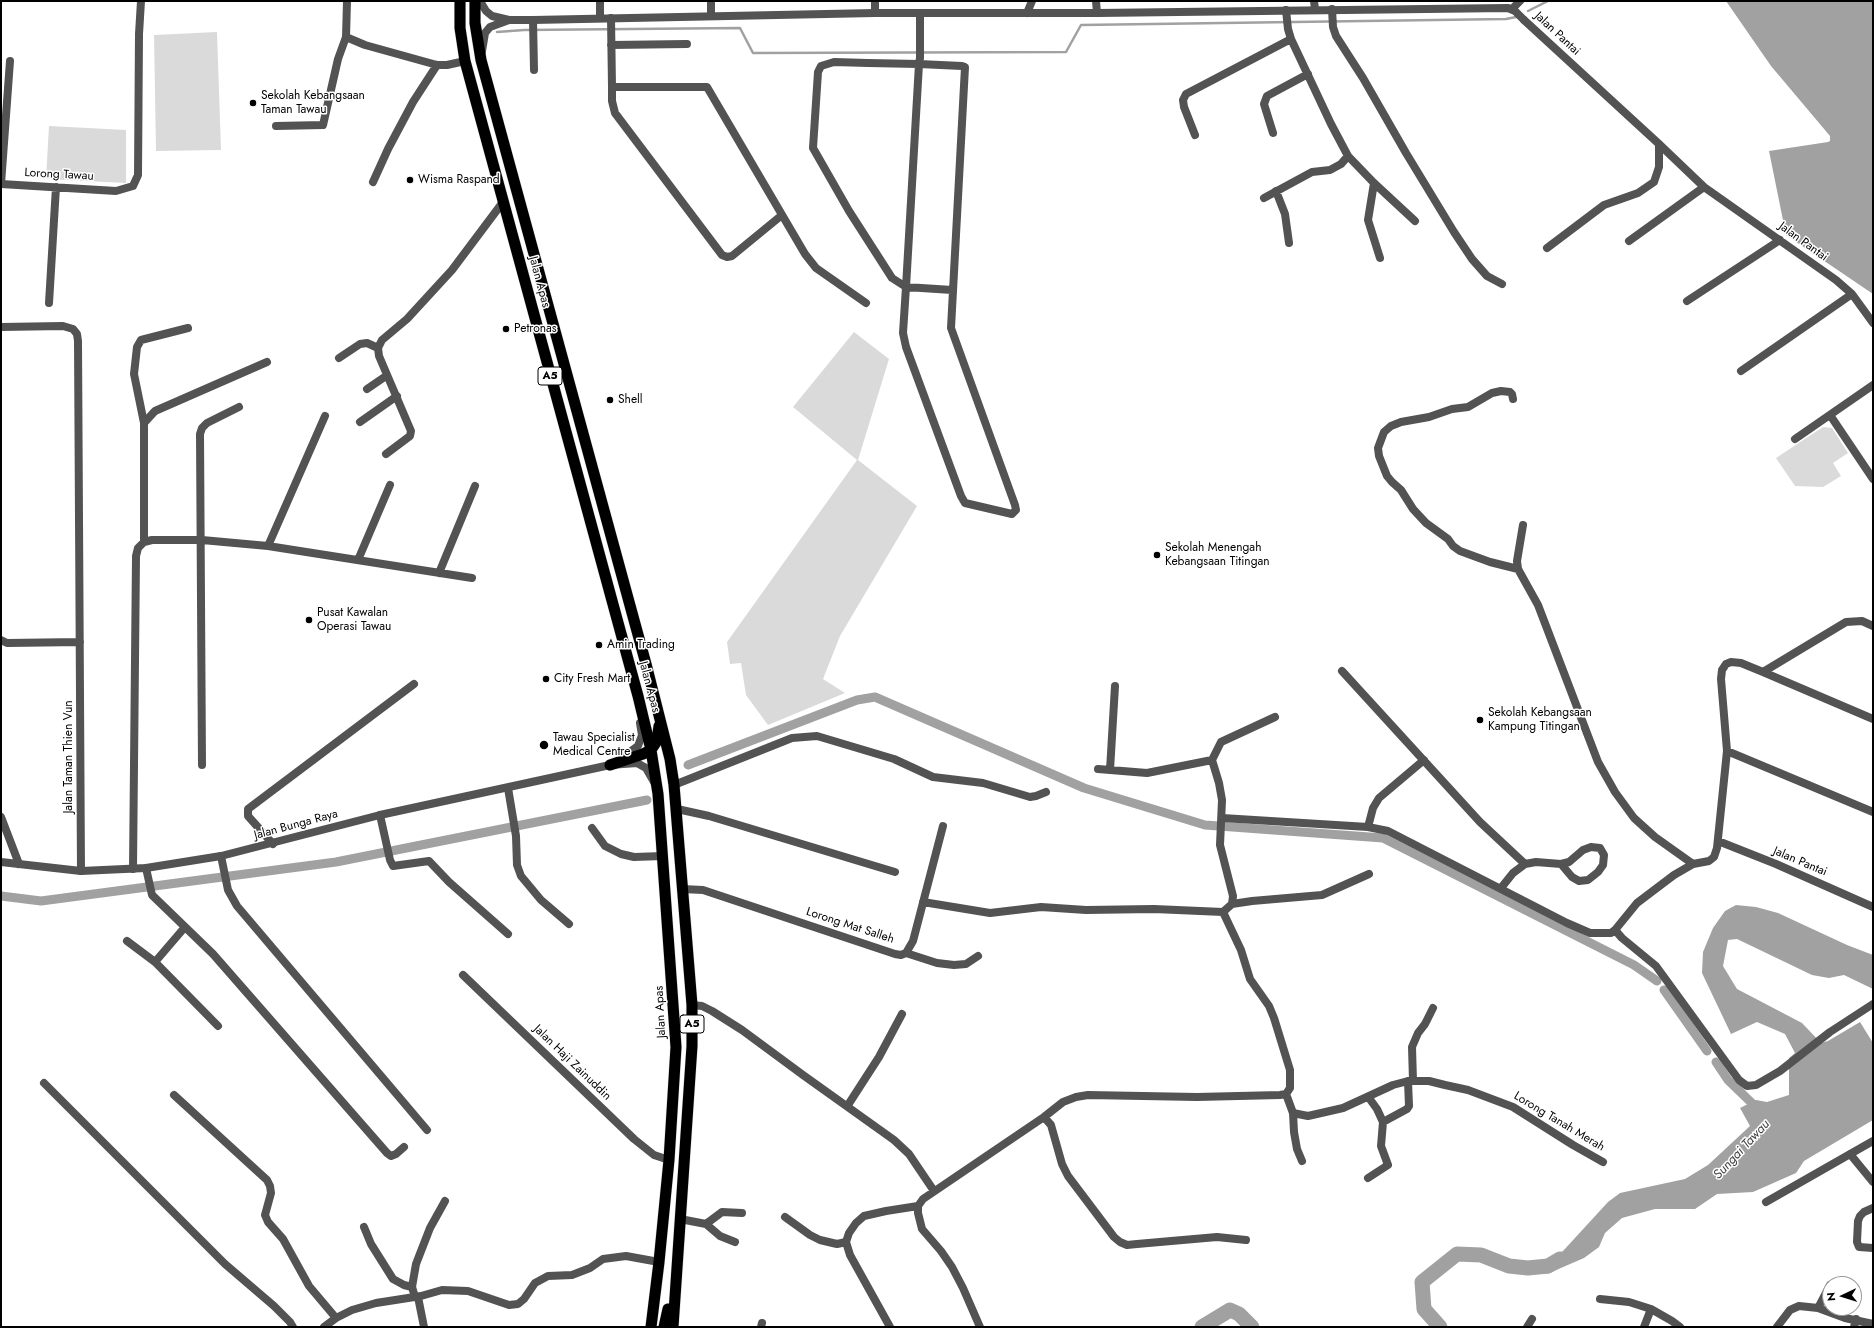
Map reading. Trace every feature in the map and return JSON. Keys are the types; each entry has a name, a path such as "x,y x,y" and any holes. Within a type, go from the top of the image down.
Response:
{"highway":[{"name":"Jalan Apas","path":"460,1 460,28 465,61 638,696 651,750 658,794 676,1047 669,1160 651,1327"},
{"name":"Jalan Apas","path":"476,1 475,23 481,60 660,722 674,785 692,1005 691,1074 673,1327"},
{"path":"610,765 651,750 657,740 660,722"},
{"path":"673,989 677,986 678,978 675,945 679,940 686,943"},
{"path":"664,1327 670,1302 674,1299"}],"street":[{"name":"Lorong Tawau","path":"1,184 116,191 133,186 138,175 139,34 141,1"},
{"path":"276,126 323,124 338,59 346,37 347,1"},
{"path":"480,1 486,11 492,16 533,23 600,18 611,21 711,16 920,12 1286,13 1315,5 1332,12 1513,10 1520,1"},
{"path":"600,1 600,18"},
{"path":"711,1 711,16"},
{"path":"875,1 875,13"},
{"path":"1027,13 1032,1"},
{"path":"1096,1 1097,13"},
{"name":"Jalan Pantai","path":"1513,10 1659,144 1704,188 1780,240 1852,294 1873,323"},
{"path":"920,12 920,43 919,61 906,287 903,333 906,346 961,496 965,503 972,506 1012,514 1016,510 1016,505 951,328 965,67 919,61 834,62 821,66 818,72 812,138 813,148 818,157 892,278 906,287 952,290"},
{"path":"1332,12 1333,27 1338,41 1363,78 1454,232 1472,259 1487,276 1502,284"},
{"path":"1286,13 1288,30 1291,39 1328,120 1348,156 1374,183 1415,221"},
{"path":"481,60 485,33 490,27 509,20"},
{"path":"611,21 612,101 615,112 722,255 727,258 732,256 782,215"},
{"path":"533,23 534,70"},
{"path":"346,37 365,45 437,65 447,65 465,61"},
{"path":"1195,135 1184,107 1183,100 1186,94 1291,39"},
{"path":"611,41 687,44"},
{"path":"1,184 10,61"},
{"path":"373,182 388,149 413,102 437,65"},
{"path":"1273,133 1264,104 1267,96 1308,74"},
{"path":"612,86 707,87 782,215 816,268 866,303"},
{"path":"1547,248 1604,205 1638,193 1654,182 1659,167 1659,144"},
{"path":"1264,198 1312,172 1330,170 1341,164 1348,156"},
{"path":"1374,183 1368,220 1380,258"},
{"path":"49,303 56,187"},
{"path":"1629,241 1704,188"},
{"path":"1276,191 1285,214 1289,243"},
{"path":"386,454 410,436 411,431 397,396 386,376 379,356 378,348 382,340 407,319 452,270 503,202"},
{"path":"1687,301 1780,240"},
{"path":"1741,371 1852,294"},
{"name":"Jalan Taman Thien Vun","path":"1,327 63,326 73,329 77,334 81,871"},
{"path":"144,542 144,424 134,374 137,347 141,340 188,328"},
{"path":"339,358 360,344 367,343 378,348"},
{"path":"144,424 155,411 267,362"},
{"path":"367,389 386,376"},
{"path":"1795,439 1873,385"},
{"path":"1513,399 1510,392 1501,391 1492,393 1468,406 1452,409 1429,417 1401,422 1391,426 1384,432 1378,448 1379,456 1387,476 1401,490 1413,509 1426,523 1448,539 1453,546 1460,551 1490,562 1518,569"},
{"path":"360,422 397,396"},
{"path":"202,765 202,540 200,434 202,428 207,423 239,407"},
{"path":"1830,415 1873,479"},
{"path":"268,546 325,416"},
{"path":"358,560 390,485"},
{"path":"439,573 475,486"},
{"path":"1523,524 1517,561 1518,569 1538,604 1598,762 1615,792 1634,818 1655,838 1694,864"},
{"path":"133,869 136,556 138,548 144,542 152,540 202,540 268,546 472,578"},
{"path":"1763,672 1846,622 1853,620 1873,626"},
{"path":"1,640 7,642 80,642"},
{"path":"1222,820 1368,827 1388,831 1590,933 1611,933 1637,903 1674,875 1694,864 1709,861 1714,856 1718,841 1727,751 1721,679 1722,670 1726,664 1731,662 1741,664 1763,672 1873,719"},
{"path":"1342,671 1480,822 1525,864"},
{"path":"273,844 248,816 248,809 414,684"},
{"path":"1110,770 1115,686"},
{"path":"610,765 630,754 638,746 642,735 638,696"},
{"path":"1232,904 1232,886 1220,845 1222,820 1219,783 1212,760 1221,742 1275,717"},
{"path":"674,785 792,738 817,736 830,738 847,746 888,757 933,777 983,783 1030,796 1036,796 1046,792"},
{"path":"1727,751 1873,812"},
{"path":"1098,769 1153,772 1212,760"},
{"path":"1368,827 1373,808 1379,798 1424,760"},
{"path":"610,765 637,763 646,768 651,775 658,794"},
{"name":"Jalan Bunga Raya","path":"1,862 81,871 146,868 220,856 273,844 380,815 610,765"},
{"path":"508,788 516,836 517,865 521,876 540,900 569,924"},
{"path":"677,809 709,816 895,872"},
{"path":"380,815 390,860 393,866 399,867 420,861 429,861 508,934"},
{"path":"1,817 19,864"},
{"name":"Lorong Mat Salleh","path":"682,889 703,890 895,954 906,953 913,941 943,826"},
{"path":"592,828 605,846 621,854 634,857 663,856"},
{"name":"Jalan Pantai","path":"1718,841 1776,864 1873,906"},
{"path":"1501,888 1513,873 1525,864 1536,862 1561,864 1569,862 1583,850 1592,847 1600,848 1604,855 1603,865 1598,872 1588,880 1579,881 1572,877 1561,864"},
{"path":"220,856 227,886 237,906 427,1130"},
{"path":"146,868 152,895 213,954 387,1153 391,1156 396,1154 404,1147"},
{"path":"923,902 990,914 1042,907 1086,910 1154,909 1223,912 1232,904 1252,900 1322,895 1369,874"},
{"path":"1223,912 1241,950 1250,979 1269,1006 1274,1018 1290,1070 1290,1088 1286,1094"},
{"path":"155,962 185,927"},
{"path":"1615,930 1661,972 1739,1080 1747,1086 1756,1085 1780,1071 1809,1048 1873,1004"},
{"path":"126,941 155,962 218,1026"},
{"path":"906,953 937,963 954,965 966,964 978,956"},
{"name":"Jalan Haji Zainuddin","path":"464,975 634,1139 654,1155 669,1160"},
{"path":"692,1005 702,1006 733,1024 803,1075 848,1105 902,1147 909,1154 934,1191"},
{"path":"1383,1122 1407,1109 1409,1106 1412,1047 1418,1033 1425,1024 1433,1008"},
{"path":"848,1105 879,1057 902,1014"},
{"name":"Lorong Tanah Merah","path":"1293,1113 1300,1116 1318,1115 1343,1108 1369,1098 1393,1086 1410,1081 1429,1081 1468,1090 1513,1107 1603,1162"},
{"path":"44,1083 225,1264 274,1306 293,1327"},
{"path":"1286,1094 1293,1113 1297,1149 1302,1161"},
{"path":"980,1327 952,1267 941,1251 922,1229 919,1221 918,1206 923,1199 1044,1117 1063,1102 1076,1097 1088,1095 1197,1097 1286,1094"},
{"path":"174,1095 267,1180 271,1193 265,1216 268,1222 283,1239 309,1286 336,1318"},
{"path":"1368,1178 1388,1165 1381,1146 1383,1122 1377,1109 1369,1098"},
{"path":"1044,1117 1051,1125 1062,1164 1068,1176 1114,1238 1120,1242 1132,1245 1217,1237 1246,1240"},
{"path":"1766,1202 1873,1140"},
{"path":"1850,1154 1873,1182"},
{"path":"424,1327 412,1287 416,1264 430,1228 445,1201"},
{"path":"890,1327 850,1255 846,1242 849,1233 856,1223 864,1216 918,1206"},
{"path":"1873,1208 1864,1212 1860,1216 1858,1221 1857,1242 1859,1247 1873,1248"},
{"path":"706,1224 722,1212 742,1213"},
{"path":"785,1217 810,1235 824,1241 837,1244 846,1242"},
{"path":"680,1219 706,1224 720,1236 736,1242"},
{"path":"364,1227 371,1244 394,1279 404,1285 412,1287"},
{"path":"324,1327 336,1318 352,1310 376,1303 416,1297 442,1290 456,1289 468,1291 509,1305 518,1304 535,1283 541,1279 548,1276 572,1275 590,1268 603,1259 626,1256 659,1262"},
{"path":"1600,1299 1629,1302 1651,1309 1680,1327"},
{"path":"1818,1308 1822,1301"},
{"path":"1777,1327 1790,1310 1794,1307 1804,1306 1818,1308 1855,1323 1873,1324"},
{"path":"1644,1327 1651,1309"},
{"path":"1527,1327 1532,1319"}],"shaded area":[{"path":"217,32 221,150 156,151 154,35"},
{"path":"49,126 126,130 126,183 46,179"},
{"path":"854,332 889,359 858,460 917,506 840,636 823,679 845,693 768,725 746,695 741,663 730,664 727,642 857,460 793,407"},
{"path":"1823,427 1832,428 1848,453 1833,463 1841,476 1823,487 1795,486 1776,458"}],"water":[{"path":"1726,1 1873,1 1873,294 1786,235 1769,151 1828,142 1830,141 1830,136 1771,66"},
{"path":"1736,905 1756,907 1778,913 1847,945 1873,955 1873,989 1844,975 1829,978 1812,975 1737,939 1728,940 1723,966 1737,989 1802,1023 1821,1043 1828,1041 1860,1022 1873,1043 1873,1120 1804,1161 1796,1173 1753,1192 1717,1194 1695,1209 1655,1209 1622,1218 1605,1233 1599,1247 1584,1258 1547,1274 1537,1261 1551,1258 1563,1251 1608,1202 1620,1193 1685,1179 1708,1165 1750,1126 1740,1108 1756,1100 1767,1102 1789,1095 1789,1058 1795,1053 1785,1034 1757,1022 1731,1034 1702,973 1703,952 1713,928 1725,911"}],"waterway":[{"path":"1528,11 1548,1"},
{"path":"497,32 524,30 740,28 753,53 1066,52 1081,25 1506,19 1516,17"},
{"path":"688,765 857,700 875,697 1084,788 1205,825 1383,838 1634,965 1657,981"},
{"path":"1,896 41,901 336,862 647,800"},
{"path":"1664,990 1707,1051"},
{"path":"1716,1062 1728,1080 1760,1111"},
{"name":"Sungai Tawau","path":"1440,1327 1424,1309 1422,1282 1457,1254 1481,1255 1509,1266 1528,1268 1548,1266 1560,1259"},
{"name":"Sungai Tawau","path":"1202,1327 1230,1310 1239,1314 1252,1327"}],"place":[{"name":"Sekolah Kebangsaan Taman Tawau","path":"253,103"},
{"name":"Wisma Raspand","path":"410,180"},
{"name":"Petronas","path":"506,329"},
{"name":"Shell","path":"610,400"},
{"name":"Sekolah Menengah Kebangsaan Titingan","path":"1157,555"},
{"name":"Pusat Kawalan Operasi Tawau","path":"309,620"},
{"name":"Amin Trading","path":"599,645"},
{"name":"City Fresh Mart","path":"546,679"},
{"name":"Sekolah Kebangsaan Kampung Titingan","path":"1480,720"},
{"name":"Tawau Specialist Medical Centre","path":"544,745"}]}
